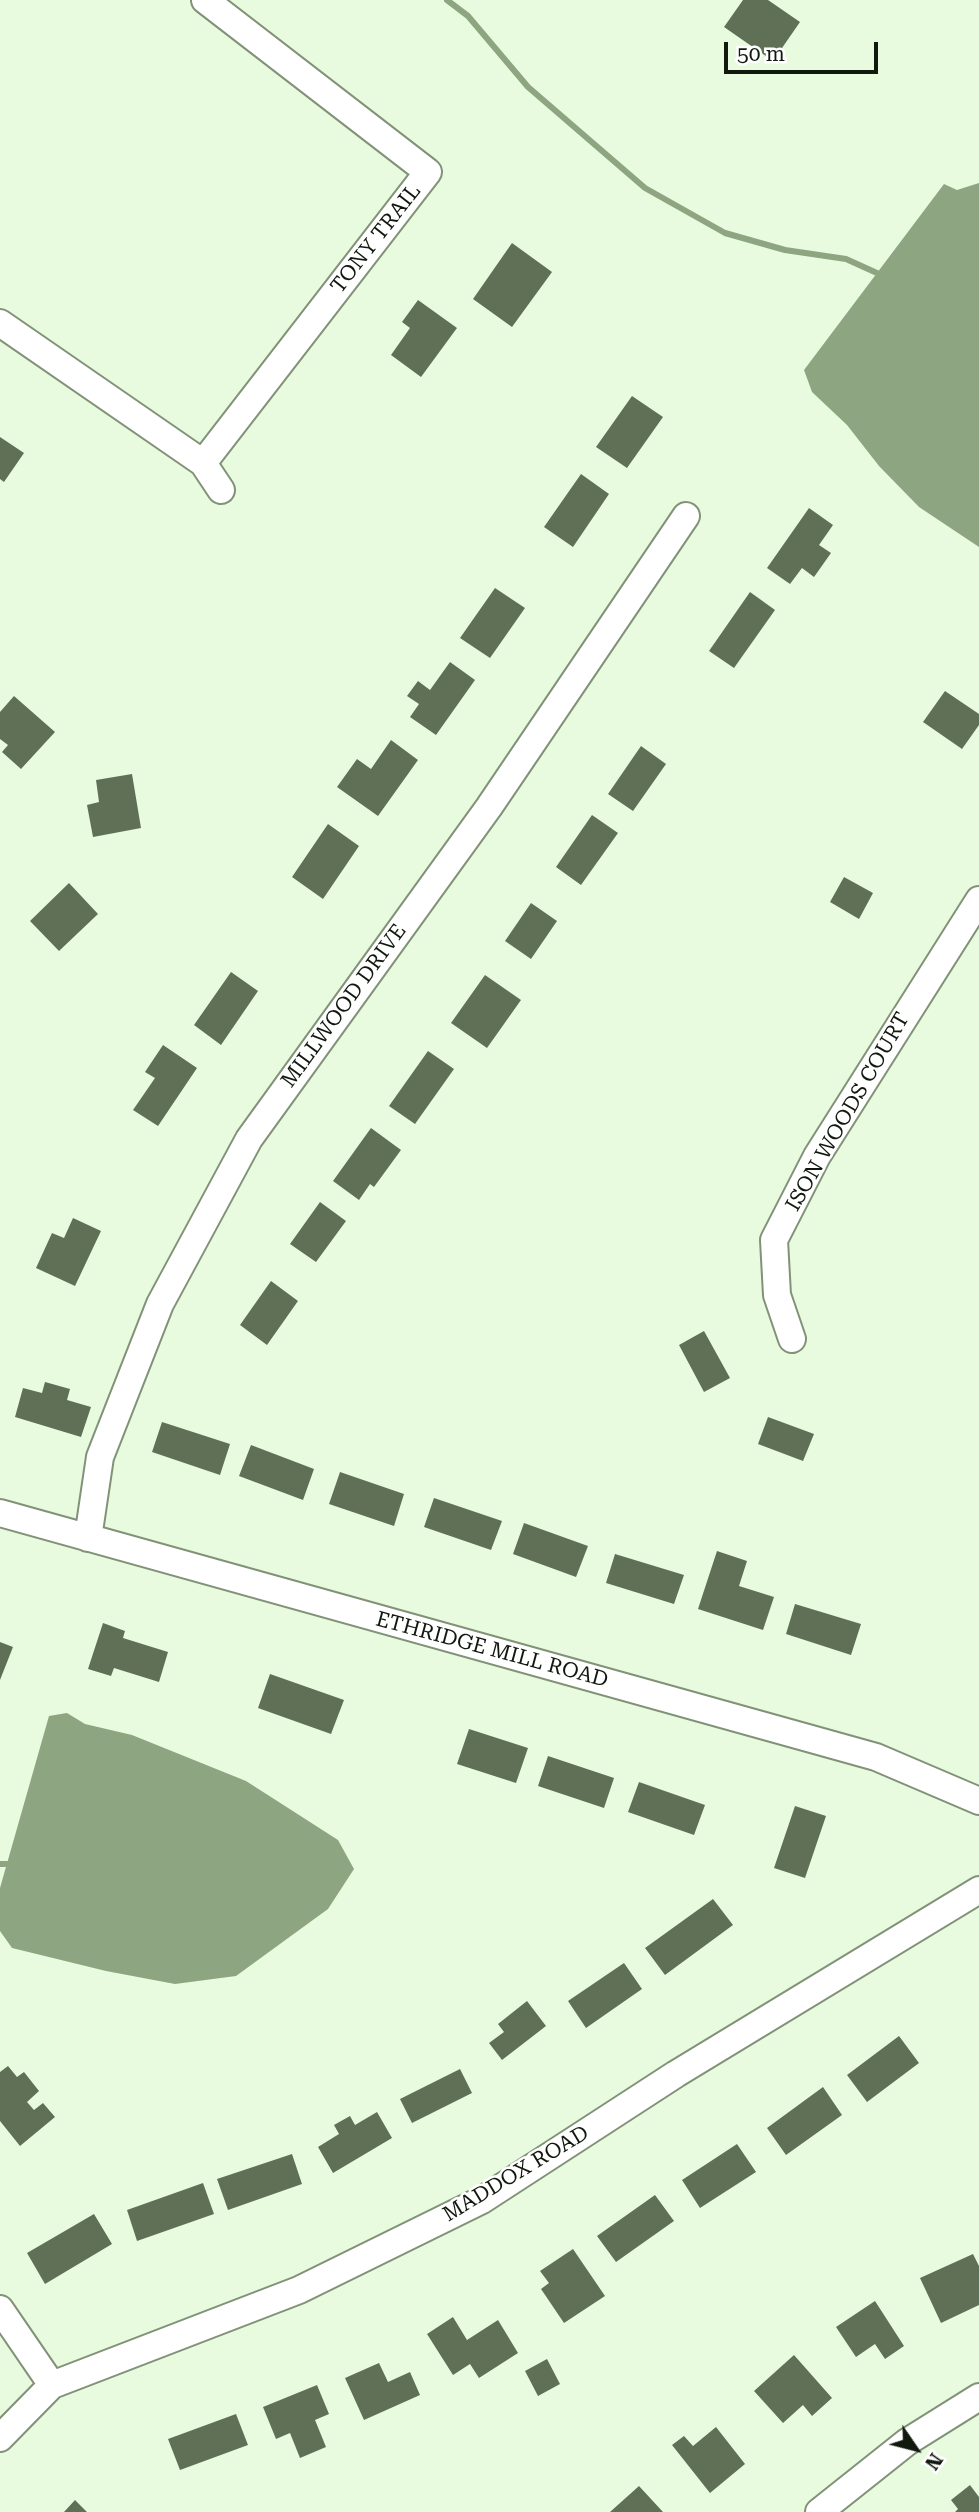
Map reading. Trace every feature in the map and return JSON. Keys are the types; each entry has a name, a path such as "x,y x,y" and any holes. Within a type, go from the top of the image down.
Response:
{"street":[{"name":"TONY TRAIL","path":"203,463 428,172 205,0"},
{"path":"0,323 203,463 221,490"},
{"name":"MILLWOOD DRIVE","path":"88,1538 100,1457 160,1304 248,1139 489,807 686,516"},
{"name":"ISON WOODS COURT","path":"792,1339 777,1294 774,1240 817,1156 979,900"},
{"name":"ETHRIDGE MILL ROAD","path":"0,1514 876,1757 979,1801"},
{"name":"MADDOX ROAD","path":"0,2438 52,2385 299,2290 482,2200 676,2074 979,1890"},
{"path":"0,2309 52,2385"},
{"path":"819,2512 907,2442 979,2396"}],"shaded area":[{"path":"979,183 979,547 919,507 879,466 847,425 812,392 804,370 944,184 957,190"},
{"path":"67,1713 85,1724 132,1735 246,1781 338,1840 354,1869 328,1909 236,1976 175,1984 106,1971 12,1948 0,1931 0,1888 49,1716"}],"building":[{"path":"743,0 768,0 800,22 773,61 724,27"},
{"path":"512,243 552,272 512,327 473,299"},
{"path":"418,300 457,328 421,377 391,355 410,328 402,322"},
{"path":"632,396 663,417 627,468 596,447"},
{"path":"0,437 24,453 4,482 0,479"},
{"path":"581,474 609,494 573,547 544,527"},
{"path":"809,508 833,525 819,545 831,553 814,577 802,568 790,584 767,568"},
{"path":"495,588 525,608 490,658 460,638"},
{"path":"750,592 775,610 734,668 709,651"},
{"path":"450,662 475,680 436,735 410,717 419,704 407,696 418,681 430,690"},
{"path":"945,691 979,714 979,725 962,749 923,722"},
{"path":"14,696 55,732 21,769 2,752 8,745 0,739 0,712"},
{"path":"391,740 418,760 378,816 337,787 357,759 371,769"},
{"path":"641,746 666,764 633,811 608,794"},
{"path":"132,774 141,828 93,837 87,805 99,802 96,780"},
{"path":"592,815 618,833 581,885 556,867"},
{"path":"328,824 359,846 323,899 292,877"},
{"path":"844,877 873,893 859,919 830,902"},
{"path":"69,883 98,914 59,951 30,921"},
{"path":"531,903 557,921 531,959 505,941"},
{"path":"231,972 258,991 221,1045 194,1025"},
{"path":"485,975 521,1000 487,1048 451,1023"},
{"path":"163,1045 197,1068 158,1126 133,1110 155,1078 145,1072"},
{"path":"428,1051 454,1069 415,1124 389,1106"},
{"path":"371,1128 401,1150 374,1187 370,1184 359,1200 333,1181"},
{"path":"320,1202 346,1221 316,1262 290,1244"},
{"path":"73,1218 101,1231 75,1286 36,1268 52,1233 64,1238"},
{"path":"271,1281 298,1301 267,1345 240,1325"},
{"path":"704,1331 730,1378 704,1392 679,1345"},
{"path":"45,1382 70,1389 67,1400 91,1407 81,1437 15,1417 23,1388 42,1393"},
{"path":"768,1417 814,1434 803,1461 758,1444"},
{"path":"162,1422 230,1444 220,1475 152,1452"},
{"path":"251,1445 314,1469 303,1500 239,1476"},
{"path":"340,1472 404,1494 394,1526 329,1504"},
{"path":"434,1498 502,1521 491,1550 424,1527"},
{"path":"524,1523 588,1546 576,1577 513,1554"},
{"path":"717,1551 747,1561 739,1586 774,1597 763,1630 698,1609"},
{"path":"615,1554 684,1575 674,1604 606,1583"},
{"path":"795,1604 861,1624 851,1655 786,1634"},
{"path":"103,1623 125,1631 123,1638 168,1652 159,1682 114,1668 111,1676 88,1669"},
{"path":"0,1642 13,1647 0,1680"},
{"path":"270,1674 344,1700 331,1734 258,1708"},
{"path":"469,1729 528,1748 516,1783 457,1764"},
{"path":"548,1756 614,1778 604,1808 538,1786"},
{"path":"639,1782 705,1805 694,1835 628,1812"},
{"path":"795,1806 826,1816 805,1878 774,1868"},
{"path":"713,1899 733,1925 665,1975 645,1948"},
{"path":"624,1963 642,1989 586,2028 568,2001"},
{"path":"527,2001 546,2026 502,2060 489,2043 504,2032 498,2024"},
{"path":"899,2036 919,2063 867,2102 847,2075"},
{"path":"8,2066 17,2077 24,2072 39,2091 27,2102 34,2110 43,2103 55,2117 20,2146 0,2121 0,2072"},
{"path":"460,2069 472,2093 412,2123 400,2099"},
{"path":"823,2087 842,2115 786,2155 767,2128"},
{"path":"377,2112 392,2138 333,2173 318,2147 339,2134 334,2125 350,2116 355,2125"},
{"path":"737,2144 756,2172 700,2208 682,2180"},
{"path":"292,2154 302,2184 228,2210 217,2179"},
{"path":"203,2183 214,2214 137,2241 127,2210"},
{"path":"655,2195 674,2221 616,2262 597,2236"},
{"path":"94,2214 112,2244 45,2284 27,2253"},
{"path":"573,2249 605,2296 564,2323 541,2289 549,2283 540,2271"},
{"path":"973,2254 979,2266 979,2305 941,2323 920,2278"},
{"path":"875,2301 904,2346 885,2359 875,2344 856,2357 836,2327"},
{"path":"453,2317 467,2340 498,2320 518,2353 479,2378 470,2364 453,2375 427,2334"},
{"path":"794,2355 832,2398 812,2416 803,2405 783,2423 754,2391"},
{"path":"547,2359 560,2384 538,2396 525,2371"},
{"path":"379,2363 388,2382 410,2372 420,2395 364,2420 345,2378"},
{"path":"317,2385 329,2414 315,2420 326,2447 300,2458 290,2433 276,2439 263,2407"},
{"path":"236,2414 248,2445 180,2470 168,2439"},
{"path":"716,2427 745,2464 710,2493 672,2445 684,2436 693,2446"},
{"path":"970,2485 979,2497 979,2512 955,2512 958,2509 951,2500"},
{"path":"639,2486 663,2512 610,2512"},
{"path":"75,2500 87,2512 64,2512"}],"waterway":[{"path":"447,0 468,16 528,87 645,188 725,233 785,250 846,259 877,273"},
{"path":"0,1864 7,1864"}]}
